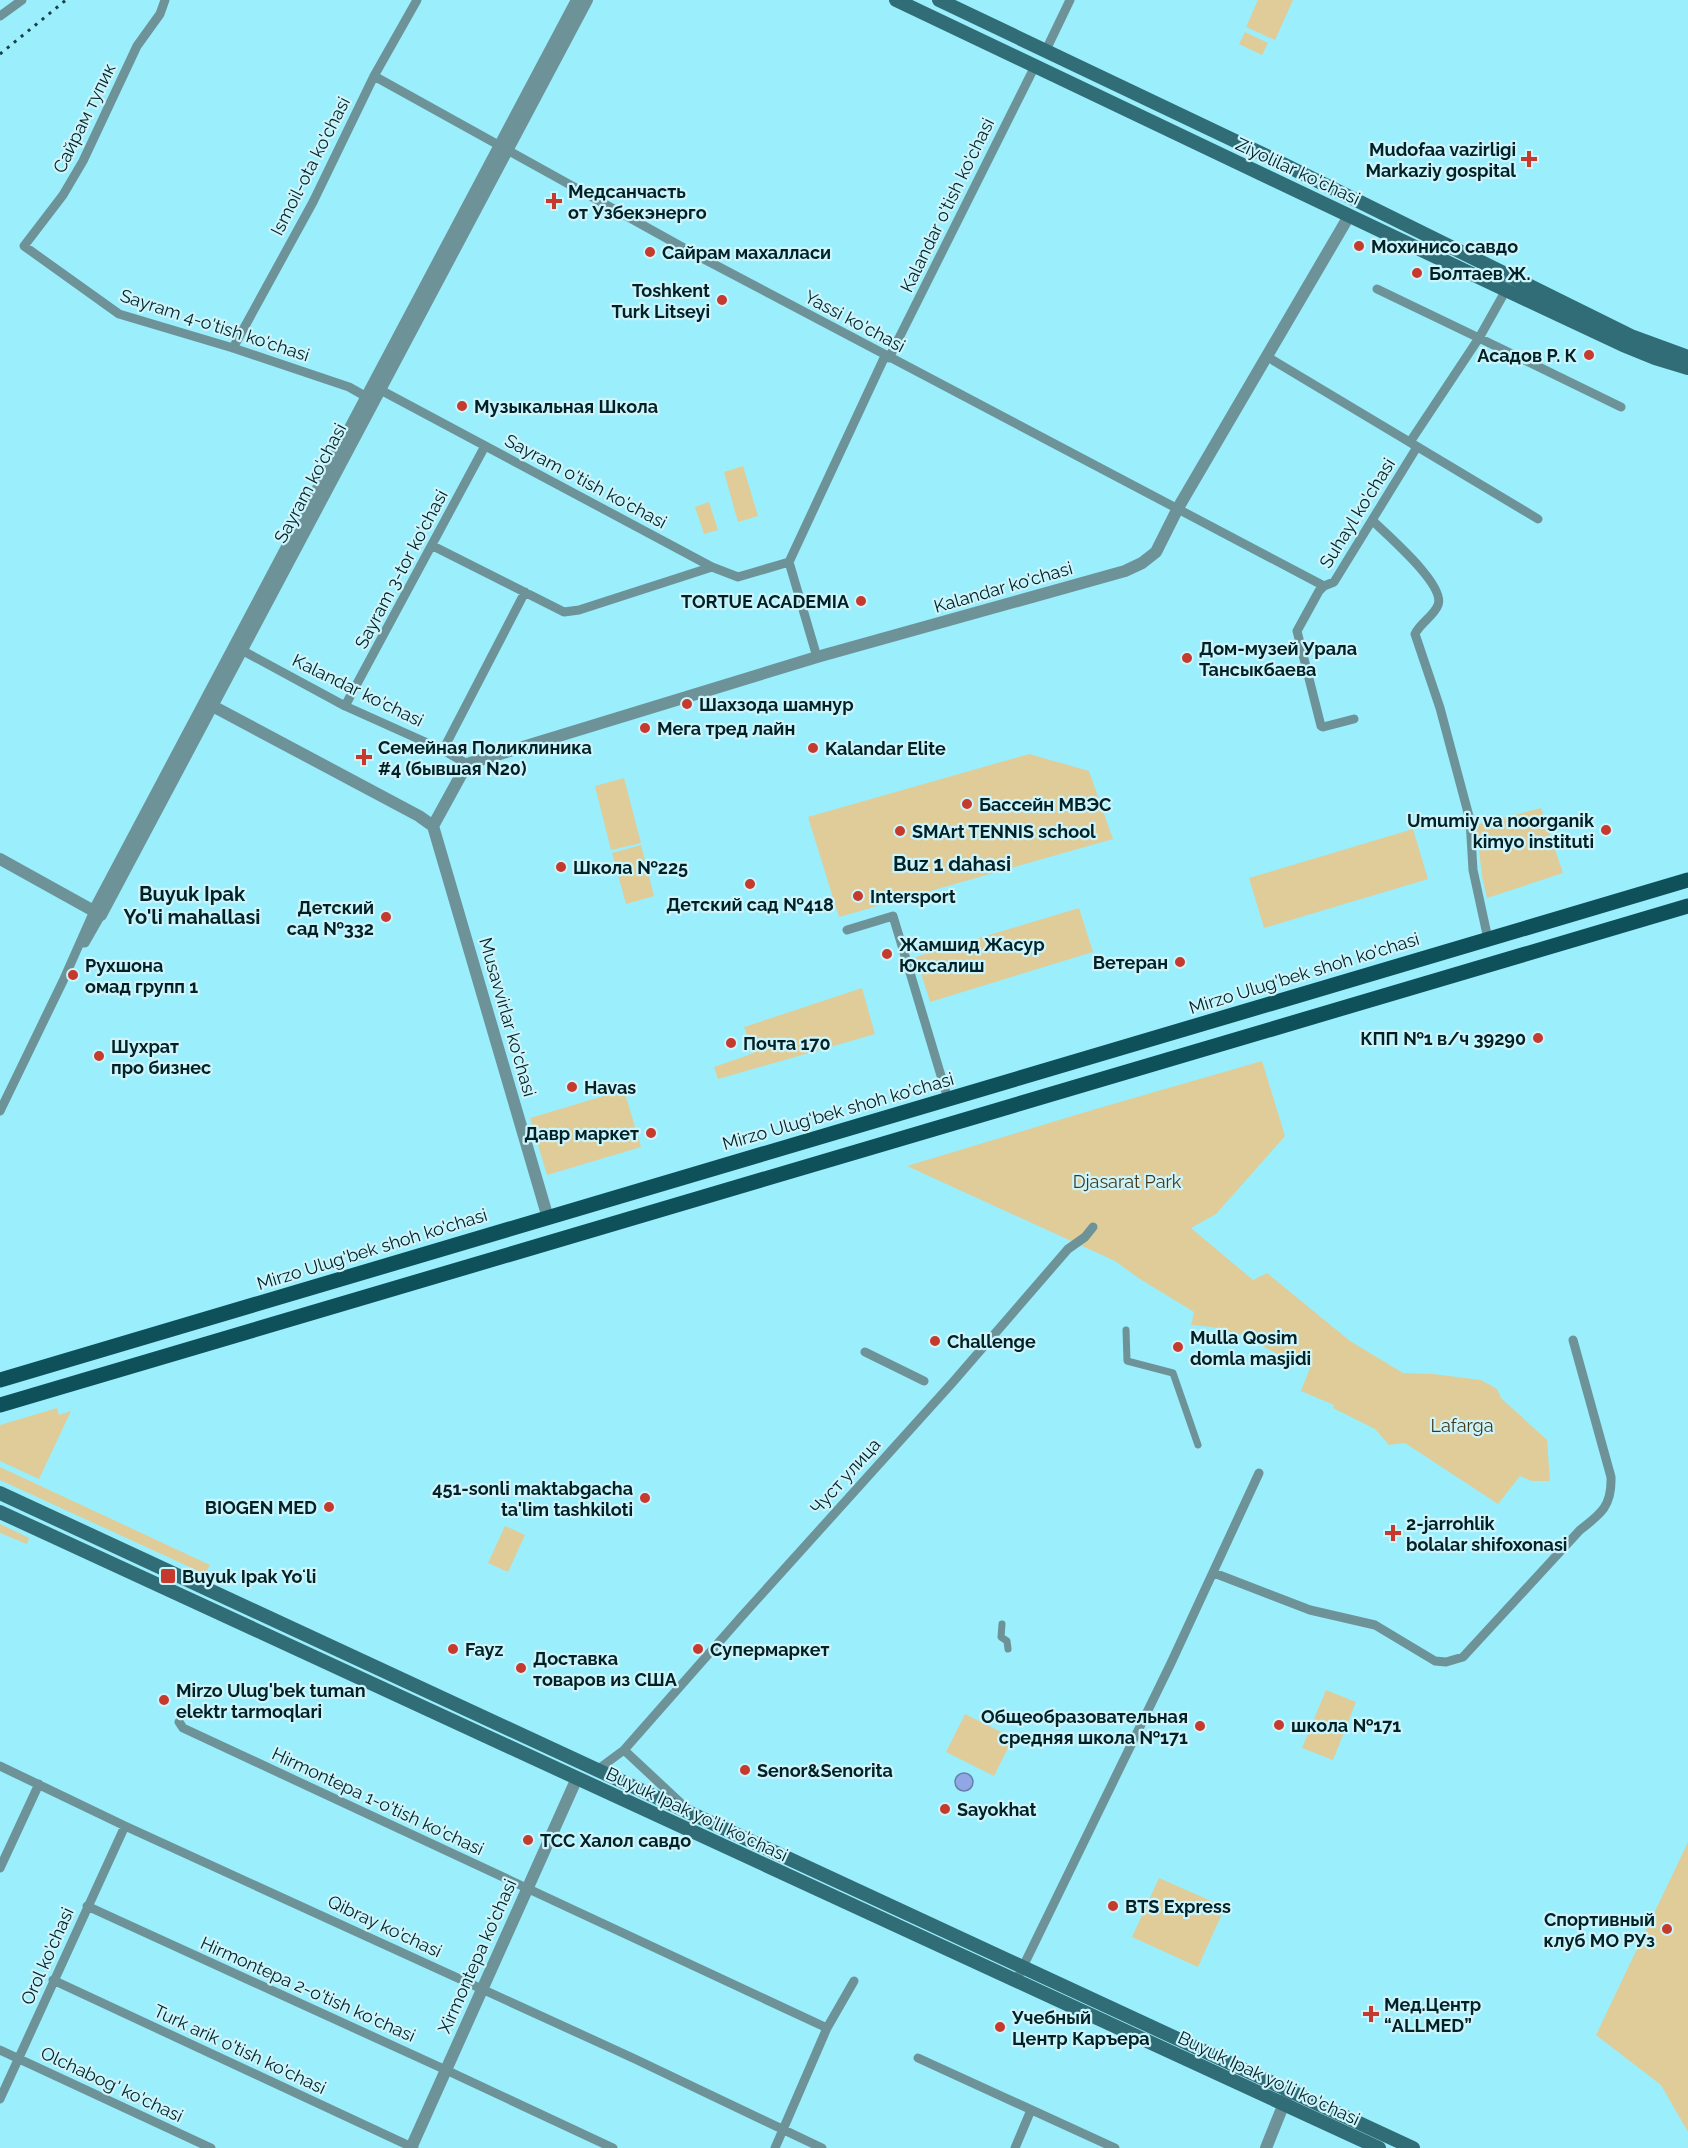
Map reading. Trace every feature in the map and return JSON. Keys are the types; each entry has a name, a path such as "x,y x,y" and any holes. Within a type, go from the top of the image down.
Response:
{"main road":[{"name":"Ziyolilar ko'chasi","path":"896,0 1506,290 1654,358 1688,368"},
{"name":"Ziyolilar ko'chasi","path":"939,0 1631,336 1688,357"},
{"path":"1106,100 1113,84"},
{"path":"1474,275 1481,262"},
{"name":"Mirzo Ulug'bek shoh ko'chasi","path":"0,1380 1688,880"},
{"path":"0,1405 1688,906"},
{"path":"1514,932 1521,955"},
{"path":"618,1197 624,1221"},
{"path":"0,1374 77,1357"},
{"path":"0,1493 580,1762"},
{"name":"Buyuk Ipak yo'li ko'chasi","path":"0,1512 1016,1981 1286,2098 1413,2148"},
{"path":"159,1585 157,1579 159,1574 170,1572"},
{"name":"Buyuk Ipak yo'li ko'chasi","path":"580,1762 1022,1968 1286,2098 1379,2148"},
{"name":"Xirmontepa ko'chasi","path":"576,1778 580,1762"},
{"path":"576,1778 597,1770"}],"street":[{"path":"0,16 22,0"},
{"name":"Сайрам тупик","path":"24,246 63,195 83,161 137,46 160,14 165,0"},
{"name":"Ismoil-ota ko'chasi","path":"233,348 313,202 374,76 417,0"},
{"name":"Sayram ko'chasi","path":"0,1111 98,913 503,148 577,0"},
{"name":"Sayram ko'chasi","path":"503,148 587,0"},
{"path":"1045,51 1070,0"},
{"name":"Kalandar o'tish ko'chasi","path":"789,562 887,357 1035,66"},
{"name":"Yassi ko'chasi","path":"374,76 612,210 1324,586"},
{"name":"Kalandar ko'chasi","path":"238,648 345,706 443,750 467,764 818,657 1125,571 1142,563 1156,552 1178,508 1356,201"},
{"name":"Sayram 4-o'tish ko'chasi","path":"24,246 119,314 373,393"},
{"path":"1377,289 1621,407"},
{"name":"Suhayl ko'chasi","path":"1354,719 1321,726 1297,631 1299,624 1324,586 1334,582 1373,521 1414,444 1506,290"},
{"name":"Suhayl ko'chasi","path":"1266,356 1538,519"},
{"name":"Sayram o'tish ko'chasi","path":"373,393 485,446 712,567 738,577 789,562"},
{"name":"Sayram 3-tor ko'chasi","path":"345,706 485,446"},
{"path":"1373,521 1431,579 1439,600 1437,607 1415,634 1440,708 1470,820 1473,870 1488,939"},
{"path":"433,546 560,610 574,611 712,567"},
{"path":"789,562 818,657"},
{"path":"443,750 525,592"},
{"path":"209,704 433,826 467,764"},
{"name":"Musavvirlar ko'chasi","path":"433,826 548,1218"},
{"path":"0,859 98,913"},
{"path":"847,930 893,916 948,1099"},
{"name":"Чуст улица","path":"597,1770 624,1750 741,1616 952,1382 1042,1277 1093,1227"},
{"path":"1126,1330 1127,1361 1173,1373 1198,1445"},
{"path":"1214,1573 1310,1610 1375,1625 1435,1661 1446,1662 1463,1657 1580,1530 1601,1515 1608,1501 1611,1477 1573,1340"},
{"path":"865,1352 924,1381"},
{"path":"1016,1981 1214,1573 1259,1473"},
{"path":"1002,1624 1001,1637 1007,1641 1008,1648"},
{"name":"Hirmontepa 1-o'tish ko'chasi","path":"180,1722 183,1728 827,2028"},
{"path":"624,1750 693,1815"},
{"name":"Qibray ko'chasi","path":"0,1766 125,1826 635,2059 822,2148"},
{"name":"Xirmontepa ko'chasi","path":"412,2148 576,1778"},
{"path":"0,1868 39,1784"},
{"name":"Orol ko'chasi","path":"0,2099 125,1826"},
{"name":"Hirmontepa 2-o'tish ko'chasi","path":"87,1906 613,2148"},
{"name":"Turk arik o'tish ko'chasi","path":"53,1980 412,2148"},
{"path":"775,2148 827,2028 854,1981"},
{"name":"Olchabog' ko'chasi","path":"0,2050 211,2148"},
{"path":"918,2058 1115,2148"},
{"path":"1266,2148 1286,2098"},
{"path":"1015,2148 1031,2110"}],"green space":[{"path":"1258,0 1293,0 1275,40 1246,27"},
{"path":"1245,32 1268,43 1262,55 1239,44"},
{"path":"743,466 758,516 738,522 724,472"},
{"path":"709,502 718,530 704,534 695,507"},
{"path":"1029,754 1089,771 1113,839 839,917 808,817"},
{"path":"624,778 641,843 611,850 595,786"},
{"path":"1541,808 1563,873 1487,898 1476,825"},
{"path":"1413,829 1428,879 1264,928 1249,878"},
{"path":"641,845 654,896 626,904 612,853"},
{"path":"1079,908 1093,952 930,1002 916,957"},
{"path":"862,988 875,1034 718,1079 714,1067 754,1053 744,1027"},
{"path":"1262,1061 1285,1136 1216,1214 1191,1228 1253,1280 1267,1273 1350,1341 1403,1373 1481,1380 1497,1389 1501,1398 1547,1440 1550,1481 1532,1481 1520,1476 1498,1504 1405,1443 1389,1445 1375,1429 1333,1408 1334,1405 1301,1391 1310,1368 1260,1345 1254,1338 1212,1327 1191,1325 1194,1312 1115,1261 907,1166"},
{"path":"624,1090 641,1147 547,1175 530,1118"},
{"path":"57,1408 59,1415 71,1411 39,1479 0,1461 0,1425"},
{"path":"0,1467 210,1565 205,1574 0,1480"},
{"path":"0,1524 29,1538 27,1544 0,1533"},
{"path":"505,1526 525,1535 508,1572 488,1563"},
{"path":"1326,1690 1356,1702 1333,1760 1302,1748"},
{"path":"965,1714 1013,1738 994,1776 946,1752"},
{"name":"Спортивный клуб МО РУз","path":"1688,1842 1688,2132 1661,2085 1596,2035"},
{"path":"1159,1878 1225,1907 1198,1967 1132,1937"}],"water":[{"path":"964,1773 970,1776 973,1782 970,1788 964,1791 958,1788 955,1782 958,1776"}],"railway":[{"path":"0,54 66,0"}],"place":[{"name":"Mudofaa vazirligi Markaziy gospital","path":"1529,159"},
{"name":"Медсанчасть от Узбекэнерго","path":"554,201"},
{"name":"Мохинисо савдо","path":"1359,246"},
{"name":"Сайрам махалласи","path":"650,252"},
{"name":"Болтаев Ж.","path":"1417,273"},
{"name":"Toshkent Turk Litseyi","path":"722,300"},
{"name":"Асадов Р. К","path":"1589,355"},
{"name":"Музыкальная Школа","path":"462,406"},
{"name":"TORTUE ACADEMIA","path":"861,601"},
{"name":"Дом-музей Урала Тансыкбаева","path":"1187,658"},
{"name":"Шахзода шамнур","path":"687,704"},
{"name":"Мега тред лайн","path":"645,728"},
{"name":"Kalandar Elite","path":"813,748"},
{"name":"Семейная Поликлиника #4 (бывшая N20)","path":"364,757"},
{"name":"Бассейн МВЭС","path":"967,804"},
{"name":"Umumiy va noorganik kimyo instituti","path":"1606,830"},
{"name":"SMArt TENNIS school","path":"900,831"},
{"name":"Школа №225","path":"561,867"},
{"name":"Детский сад №418","path":"750,884"},
{"name":"Intersport","path":"858,896"},
{"name":"Детский сад №332","path":"386,917"},
{"name":"Жамшид Жасур Юксалиш","path":"887,954"},
{"name":"Ветеран","path":"1180,962"},
{"name":"Рухшона омад групп 1","path":"73,975"},
{"name":"КПП №1 в/ч 39290","path":"1538,1038"},
{"name":"Почта 170","path":"731,1043"},
{"name":"Шухрат про бизнес","path":"99,1056"},
{"name":"Havas","path":"572,1087"},
{"name":"Давр маркет","path":"651,1133"},
{"name":"Challenge","path":"935,1341"},
{"name":"Mulla Qosim domla masjidi","path":"1178,1347"},
{"name":"451-sonli maktabgacha ta'lim tashkiloti","path":"645,1498"},
{"name":"BIOGEN MED","path":"329,1507"},
{"name":"2-jarrohlik bolalar shifoxonasi","path":"1393,1533"},
{"name":"Buyuk Ipak Yoʻli","path":"168,1576"},
{"name":"Fayz","path":"453,1649"},
{"name":"Супермаркет","path":"698,1649"},
{"name":"Доставка товаров из США","path":"521,1668"},
{"name":"Mirzo Ulug'bek tuman elektr tarmoqlari","path":"164,1700"},
{"name":"школа №171","path":"1279,1725"},
{"name":"Общеобразовательная средняя школа №171","path":"1200,1726"},
{"name":"Senor&Senorita","path":"745,1770"},
{"name":"Sayokhat","path":"945,1809"},
{"name":"ТСС Халол савдо","path":"528,1840"},
{"name":"BTS Express","path":"1113,1906"},
{"name":"Спортивный клуб МО РУз","path":"1667,1929"},
{"name":"Мед.Центр “ALLMED”","path":"1371,2014"},
{"name":"Учебный Центр Каръера","path":"1000,2027"}],"district":[{"name":"Buz 1 dahasi","path":"952,864"},
{"name":"Buyuk Ipak Yo'li mahallasi","path":"192,906"}],"park label":[{"name":"Djasarat Park","path":"1127,1181"},
{"name":"Lafarga","path":"1462,1425"}]}
